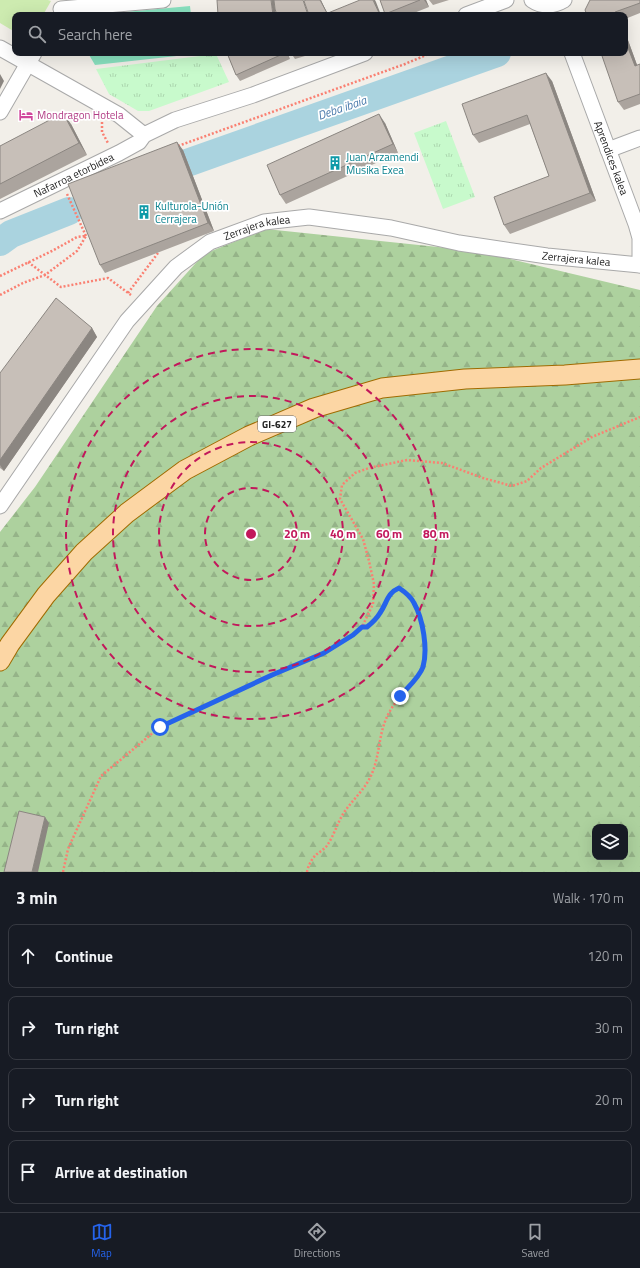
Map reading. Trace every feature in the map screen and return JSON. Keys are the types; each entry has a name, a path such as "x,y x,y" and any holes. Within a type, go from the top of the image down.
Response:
{"main road":[{"name":"GI-627","path":"0,661 10,644 46,595 84,552 127,513 185,470 249,436 314,408 382,388 466,379 565,375 640,369"}],"street":[{"path":"62,8 163,0"},
{"path":"474,12 506,0"},
{"path":"532,0 542,5 560,6"},
{"path":"0,48 12,52"},
{"name":"Nafarroa etorbidea","path":"0,211 119,153 139,142 144,135 175,120 253,95 357,56"},
{"name":"Aprendices kalea","path":"573,56 636,224 640,238 640,265"},
{"path":"0,112 31,58 119,114 144,135"},
{"path":"608,150 640,138"},
{"name":"Zerrajera kalea","path":"0,506 127,321 176,267 210,242 264,222 309,217 390,228 459,243 547,256 640,265"}],"path":[{"path":"176,147 424,56"},
{"path":"66,192 86,236"},
{"path":"0,276 77,237 86,236"},
{"path":"0,295 23,283 45,276 77,251 86,236"},
{"path":"28,262 61,287 108,278 128,293 158,253"},
{"path":"63,872 68,849 101,776 160,727 272,675 324,653 353,635 362,627 373,604 374,584 363,539 340,499 342,485 354,473 369,468 407,460 442,463 483,478 512,486 527,481 541,468 592,437 640,417"},
{"path":"307,872 312,859 328,846 343,815 367,782 376,763 382,728 390,711 400,696 416,679 423,667 425,647 421,620 414,603 408,595 399,588 392,591 381,612 372,623 367,627 362,627"}],"green space":[{"path":"0,0 51,1 45,12 12,12 12,30 0,23"},
{"path":"190,6 191,12 125,12"},
{"path":"90,56 177,56 95,65"},
{"path":"200,56 217,56 229,82 149,111 138,111 109,94 96,69"},
{"path":"446,121 475,197 443,209 414,133"},
{"path":"266,229 476,251 640,290 640,872 0,872 0,532 35,487 157,306 204,254"}],"building":[{"path":"217,0 271,0 273,12 218,12"},
{"path":"274,0 303,0 307,12 276,12"},
{"path":"320,0 326,12 308,12 304,1"},
{"path":"360,0 373,0 379,12 330,12"},
{"path":"380,0 420,0 390,12 384,12"},
{"path":"590,0 640,0 640,3 615,12 586,12 585,10"},
{"path":"628,48 635,66 640,64 640,94 618,102 602,56 628,56"},
{"path":"228,56 278,56 236,75"},
{"path":"546,73 590,193 504,225 494,197 549,176 527,115 473,135 462,104"},
{"path":"63,113 79,143 0,184 0,146"},
{"name":"Juan Arzamendi Musika Exea","path":"379,114 393,144 280,195 267,165"},
{"name":"Kulturola-Unión Cerrajera","path":"177,142 208,223 100,265 68,184"},
{"path":"56,298 92,328 0,460 0,373"},
{"path":"19,811 45,817 32,872 4,872"}],"waterway":[{"name":"Deba ibaia","path":"187,163 489,56"},
{"name":"Deba ibaia","path":"0,242 11,234 69,211"}],"place":[{"name":"Mondragon Hotela","path":"26,115"},
{"name":"Juan Arzamendi Musika Exea","path":"335,163"},
{"name":"Kulturola-Unión Cerrajera","path":"144,212"}],"route":[{"path":"160,727 272,675 324,653 353,635 362,627 367,627 372,623 381,612 392,591 399,588 408,595 414,603 421,620 425,647 423,667 416,679 400,696"}]}
